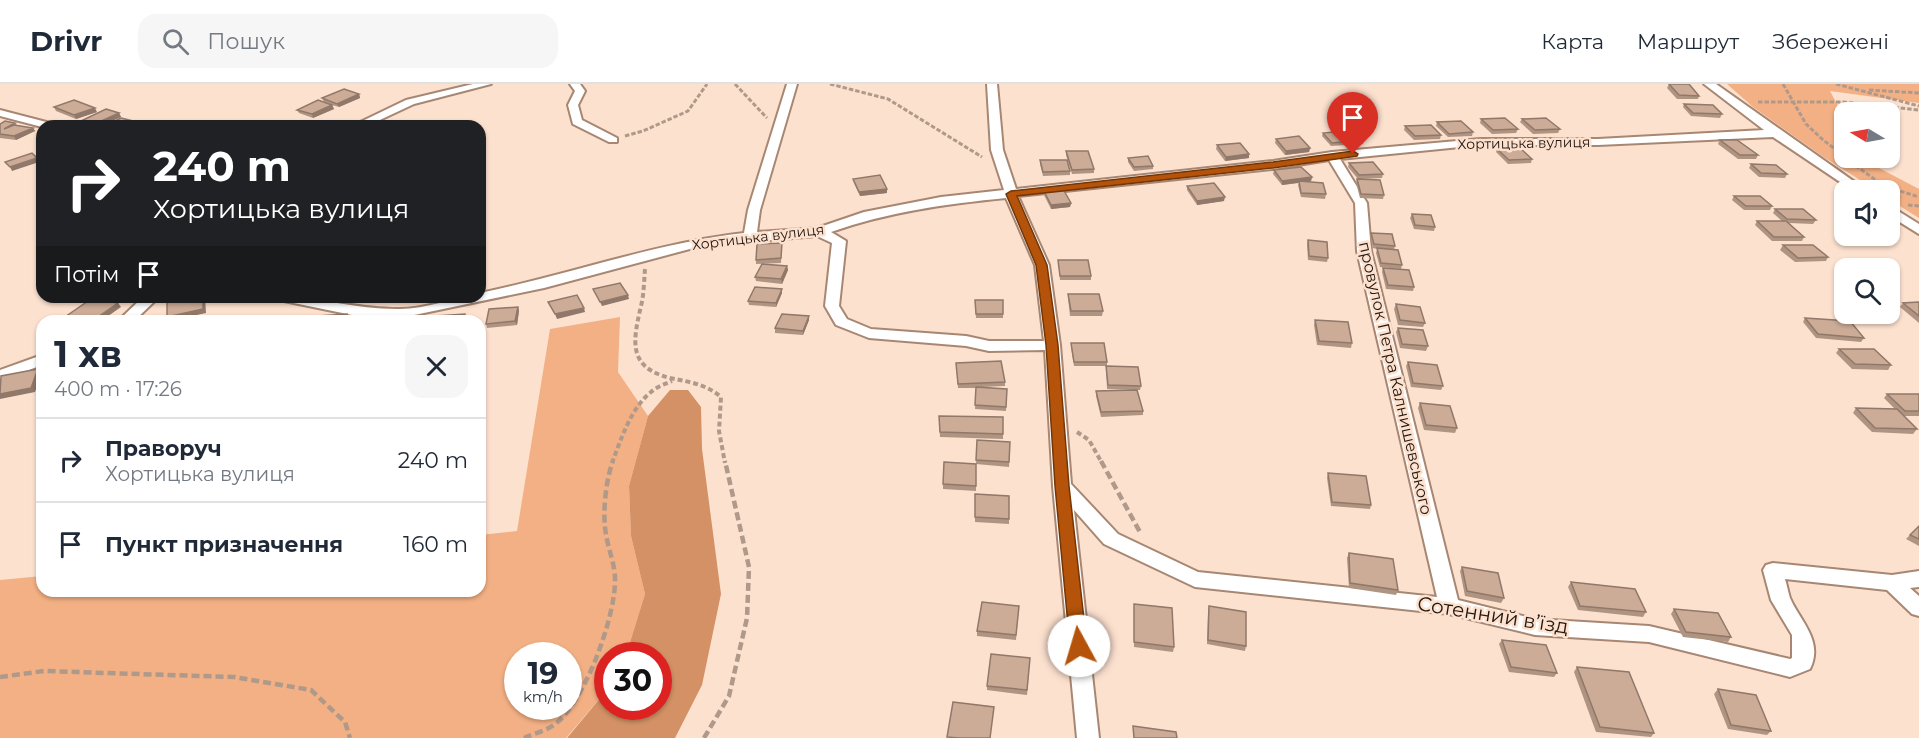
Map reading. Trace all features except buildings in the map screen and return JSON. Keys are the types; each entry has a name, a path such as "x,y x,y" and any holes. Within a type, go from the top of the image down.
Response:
{"street":[{"path":"371,120 450,84"},
{"path":"410,102 486,84"},
{"path":"575,84 580,91 573,105 577,122 613,140"},
{"path":"750,236 754,210 792,84"},
{"path":"992,84 997,150 1011,194 1042,265 1052,345 1062,486 1088,738"},
{"path":"1709,84 1775,133 1845,180"},
{"path":"0,113 36,122"},
{"name":"Хортицька вулиця","path":"486,296 544,284 700,242 819,232 864,216 941,201 1273,165 1332,156 1480,142 1598,142 1775,133"},
{"name":"провулок Петра Калнишевського","path":"1332,156 1361,203 1365,251 1449,606"},
{"path":"1900,217 1919,230"},
{"path":"819,232 839,241 832,306 841,322 869,333 966,341 989,346 1052,345"},
{"path":"132,315 145,303"},
{"name":"Хортицька вулиця","path":"313,303 351,311 400,314 453,303"},
{"path":"0,376 36,362"},
{"name":"Сотенний в’їзд","path":"1062,486 1111,539 1195,579 1449,606 1535,627 1649,634 1790,668 1803,663 1803,634 1781,600 1773,570 1892,583"},
{"path":"1892,583 1919,579"},
{"path":"1892,583 1919,608"}],"path":[{"path":"613,140 643,131 688,111 707,84"},
{"path":"735,84 778,129"},
{"path":"830,84 888,99 1004,171"},
{"path":"1783,84 1795,102 1801,118 1834,149"},
{"path":"1836,84 1919,108"},
{"path":"1857,89 1919,93"},
{"path":"1733,102 1844,102 1919,108"},
{"path":"1860,168 1876,180"},
{"path":"1900,191 1919,197"},
{"path":"646,256 643,298 634,338 638,358 653,372 672,380 700,383 715,389 721,397 719,431 729,491 749,567 747,618 729,696 704,738"},
{"path":"524,738 553,726 570,710 594,665 613,602 615,578 605,531 608,473 626,428 641,404 651,391 672,380"},
{"path":"1057,417 1089,440 1155,560"},
{"path":"0,677 44,671 234,677 300,688 311,690 345,722 350,738"}],"shaded area":[{"path":"1727,84 1919,84 1919,103 1830,91 1836,102 1834,102 1834,164 1753,107"},
{"path":"1841,168 1879,168 1919,189 1919,218 1900,206 1900,180 1860,180"},
{"path":"620,317 618,372 648,416 629,486 631,536 645,594 630,642 594,642 594,705 582,719 582,642 504,642 504,720 581,720 566,738 0,738 0,580 36,577 36,597 486,597 486,534 517,531 550,329"},
{"path":"670,390 688,390 701,407 702,449 721,594 702,685 675,738 567,738 594,706 594,720 672,720 672,642 630,642 645,594 631,536 629,486 648,416"}],"route":[{"path":"1079,646 1062,486 1052,345 1042,265 1011,194 1353,154"}]}
